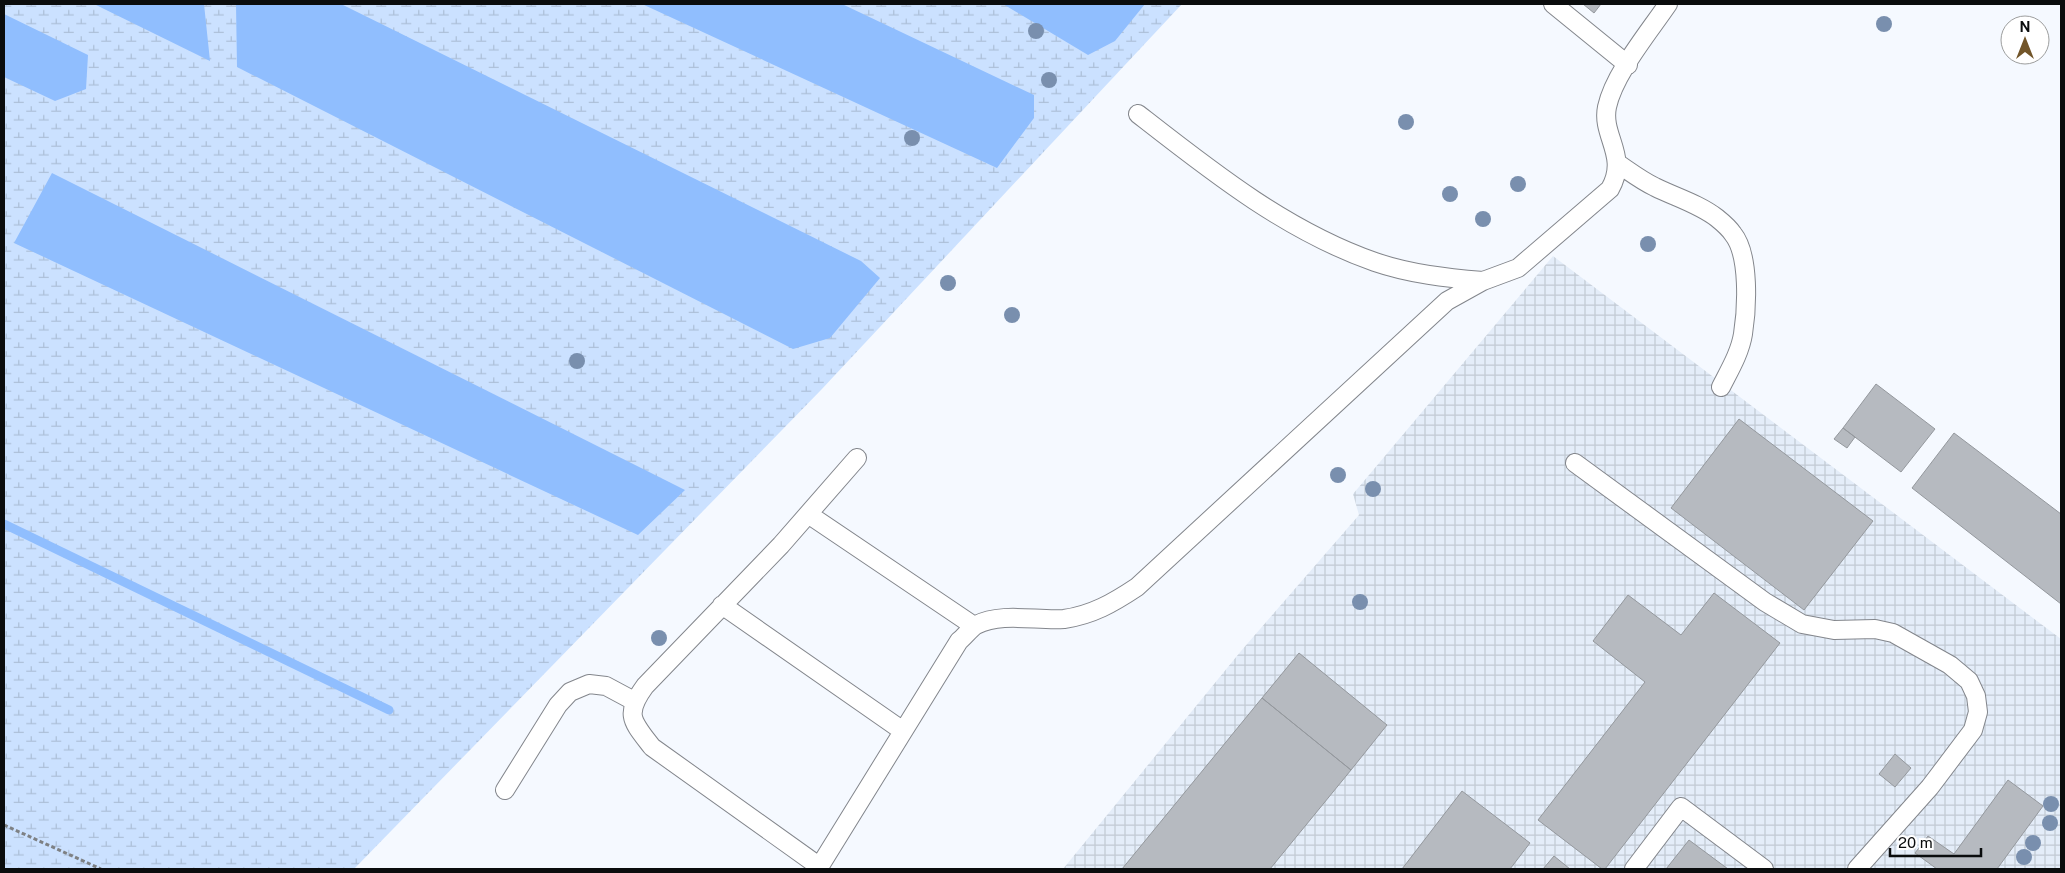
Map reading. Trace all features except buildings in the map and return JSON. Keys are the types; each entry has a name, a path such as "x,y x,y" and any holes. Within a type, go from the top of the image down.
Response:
{"lane":[{"path":"1554,4 1628,64"},
{"path":"857,458 781,545 645,686 634,700 631,717 638,730 652,747 819,868 959,641 974,626 986,621 1004,618 1064,618 1093,613 1137,588 1447,301 1484,281 1518,268 1610,189 1615,179 1617,163 1614,146 1605,121 1607,106 1614,86 1668,4"},
{"path":"1138,114 1222,179 1323,241 1376,263 1428,276 1484,281"},
{"path":"1617,163 1653,186 1715,217 1734,234 1741,250 1745,293 1742,335 1732,366 1721,387"},
{"path":"1574,463 1765,602 1802,624 1834,630 1875,629 1893,633 1950,665 1969,681 1976,696 1978,712 1973,730 1930,787 1857,869"},
{"path":"808,514 974,626"},
{"path":"722,605 903,730"},
{"path":"504,790 558,705 570,692 589,684 606,686 634,700"},
{"path":"1634,869 1681,807 1764,869"}],"path":[{"path":"4,825 101,869"}],"shaded area":[{"path":"1553,256 2061,639 2061,869 1063,869 1241,651 1359,515 1353,494"}],"green space":[{"path":"4,4 1182,4 821,390 354,869 4,869"}],"water":[{"path":"94,4 204,4 210,61"},
{"path":"236,4 341,4 861,261 880,278 830,338 793,349 237,67"},
{"path":"642,4 842,4 1034,95 1034,118 997,168"},
{"path":"1003,4 1145,4 1115,41 1088,55"},
{"path":"4,14 88,55 86,89 55,101 4,77"},
{"path":"52,173 685,490 638,535 14,243"}],"waterway":[{"path":"4,524 389,710"}]}
